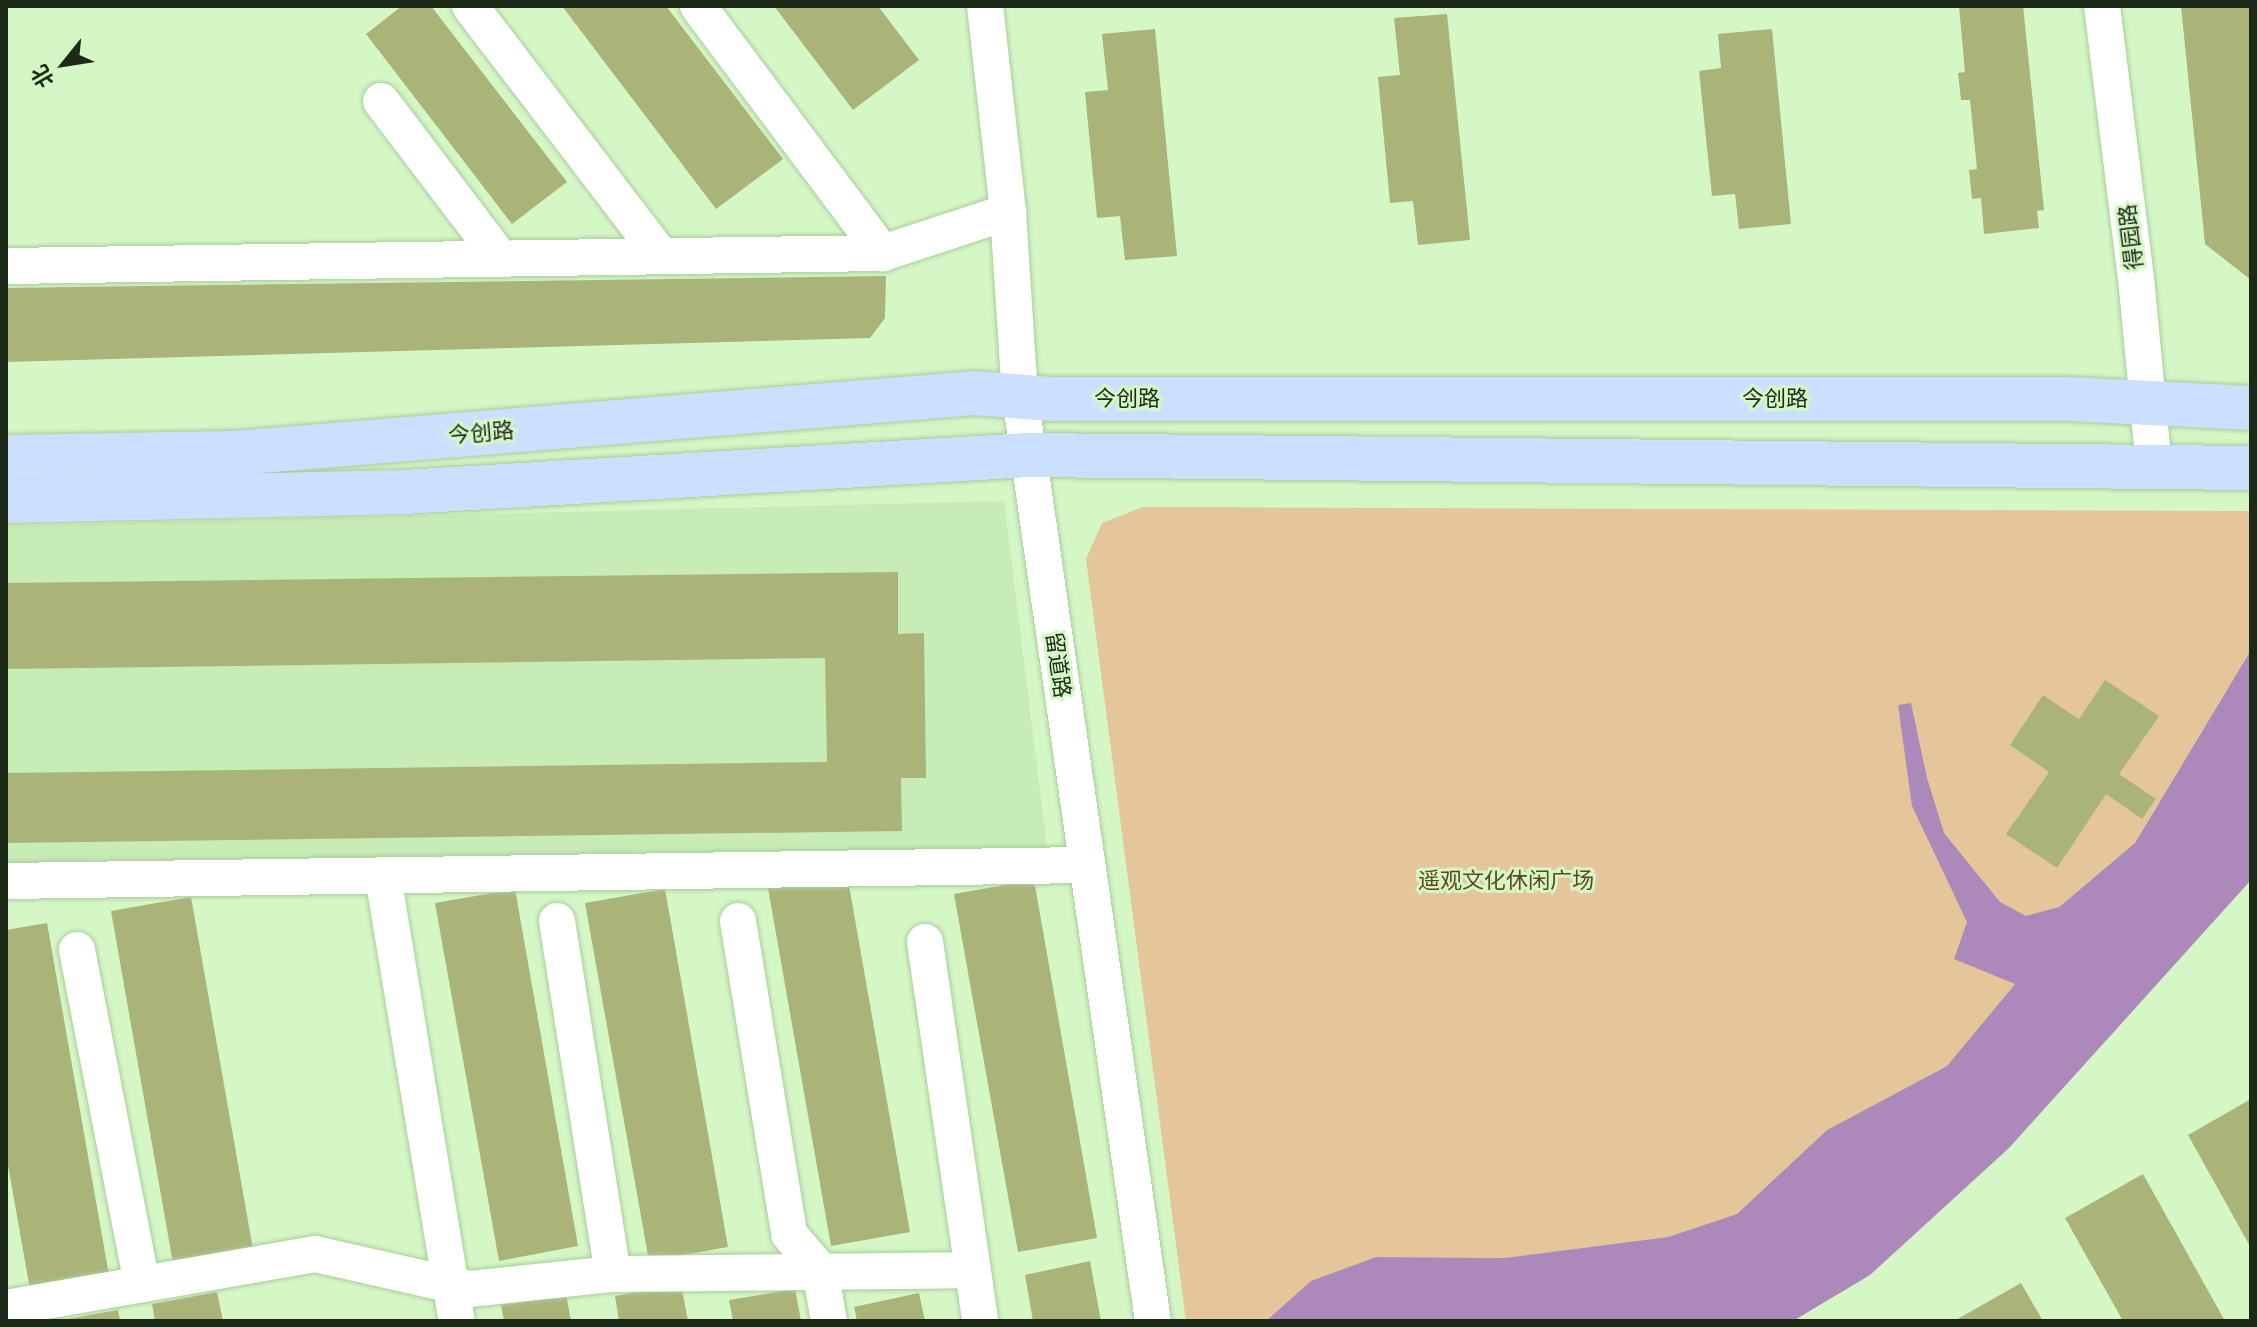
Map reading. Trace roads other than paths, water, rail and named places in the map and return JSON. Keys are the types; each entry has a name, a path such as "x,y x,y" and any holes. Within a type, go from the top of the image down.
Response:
{"main road":[{"name":"今创路","path":"6,457 235,453 974,393 1020,396 2068,399 2251,408"},
{"path":"6,501 404,492 1029,455 2251,468"}],"street":[{"path":"470,6 661,256"},
{"path":"698,6 883,253"},
{"name":"留道路","path":"985,6 1008,212 1020,396 1153,1321"},
{"name":"得园路","path":"2102,6 2154,469"},
{"path":"381,101 500,258"},
{"path":"6,266 883,253 1008,212"},
{"path":"6,881 1086,865"},
{"path":"383,876 457,1321"},
{"path":"557,921 613,1274"},
{"path":"738,921 789,1234 820,1270 829,1321"},
{"path":"925,942 980,1321"},
{"path":"77,950 142,1284"},
{"path":"6,1308 315,1254 470,1289 613,1274 971,1270"}],"park label":[{"name":"遥观文化休闲广场","path":"1506,881"}]}
